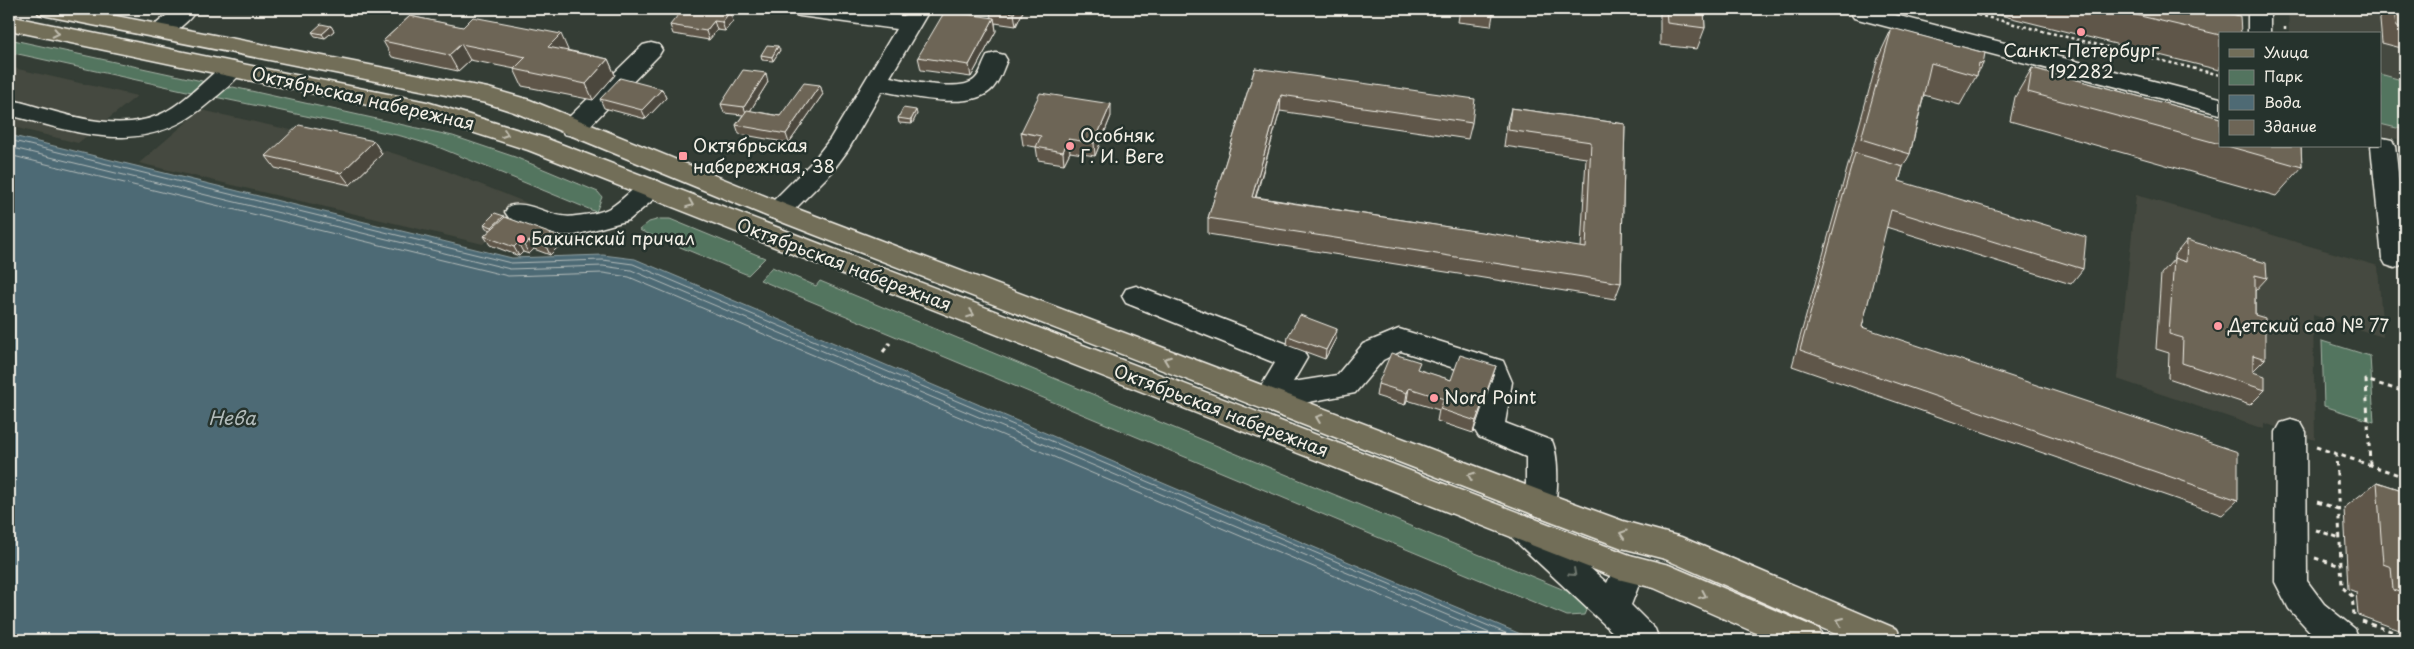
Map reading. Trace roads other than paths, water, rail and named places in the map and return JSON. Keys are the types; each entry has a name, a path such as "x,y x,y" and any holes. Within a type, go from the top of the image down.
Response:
{"main road":[{"name":"Октябрьская набережная","path":"47,9 488,96 522,106 778,211 1268,398 1532,516 1622,534 1652,564"},
{"name":"Октябрьская набережная","path":"9,23 427,110 472,122 650,188 786,243 1532,516 1652,564"},
{"path":"1652,564 1807,640"},
{"path":"1652,564 1885,640"}],"street":[{"path":"778,211 822,167 833,152 914,16 800,9"},
{"path":"1859,9 1862,13 2219,106"},
{"path":"160,30 184,12"},
{"path":"573,128 651,50"},
{"path":"876,82 944,92 973,90 984,84 996,60"},
{"path":"9,107 96,128 122,132 138,130 172,119 232,70"},
{"path":"2389,148 2395,258"},
{"path":"518,212 556,226 575,226 614,220 650,188"},
{"path":"1136,296 1294,358 1268,398"},
{"path":"1268,398 1345,385 1373,352 1399,340 1493,369 1498,382 1489,428 1541,450 1532,516 1614,610 1643,640"},
{"path":"2291,435 2291,582 2298,598 2330,631 2344,640"},
{"path":"1614,610 1652,564"}],"water":[{"name":"Нева","path":"9,135 512,258 603,255 635,259 1535,640 9,640"}],"place":[{"name":"Санкт-Петербург 192282","path":"2081,32"},
{"name":"Особняк Г. И. Веге","path":"1070,146"},
{"name":"Октябрьская набережная, 38","path":"683,156"},
{"name":"Бакинский причал","path":"521,239"},
{"name":"Детский сад № 77","path":"2218,326"},
{"name":"Nord Point","path":"1434,398"}]}
